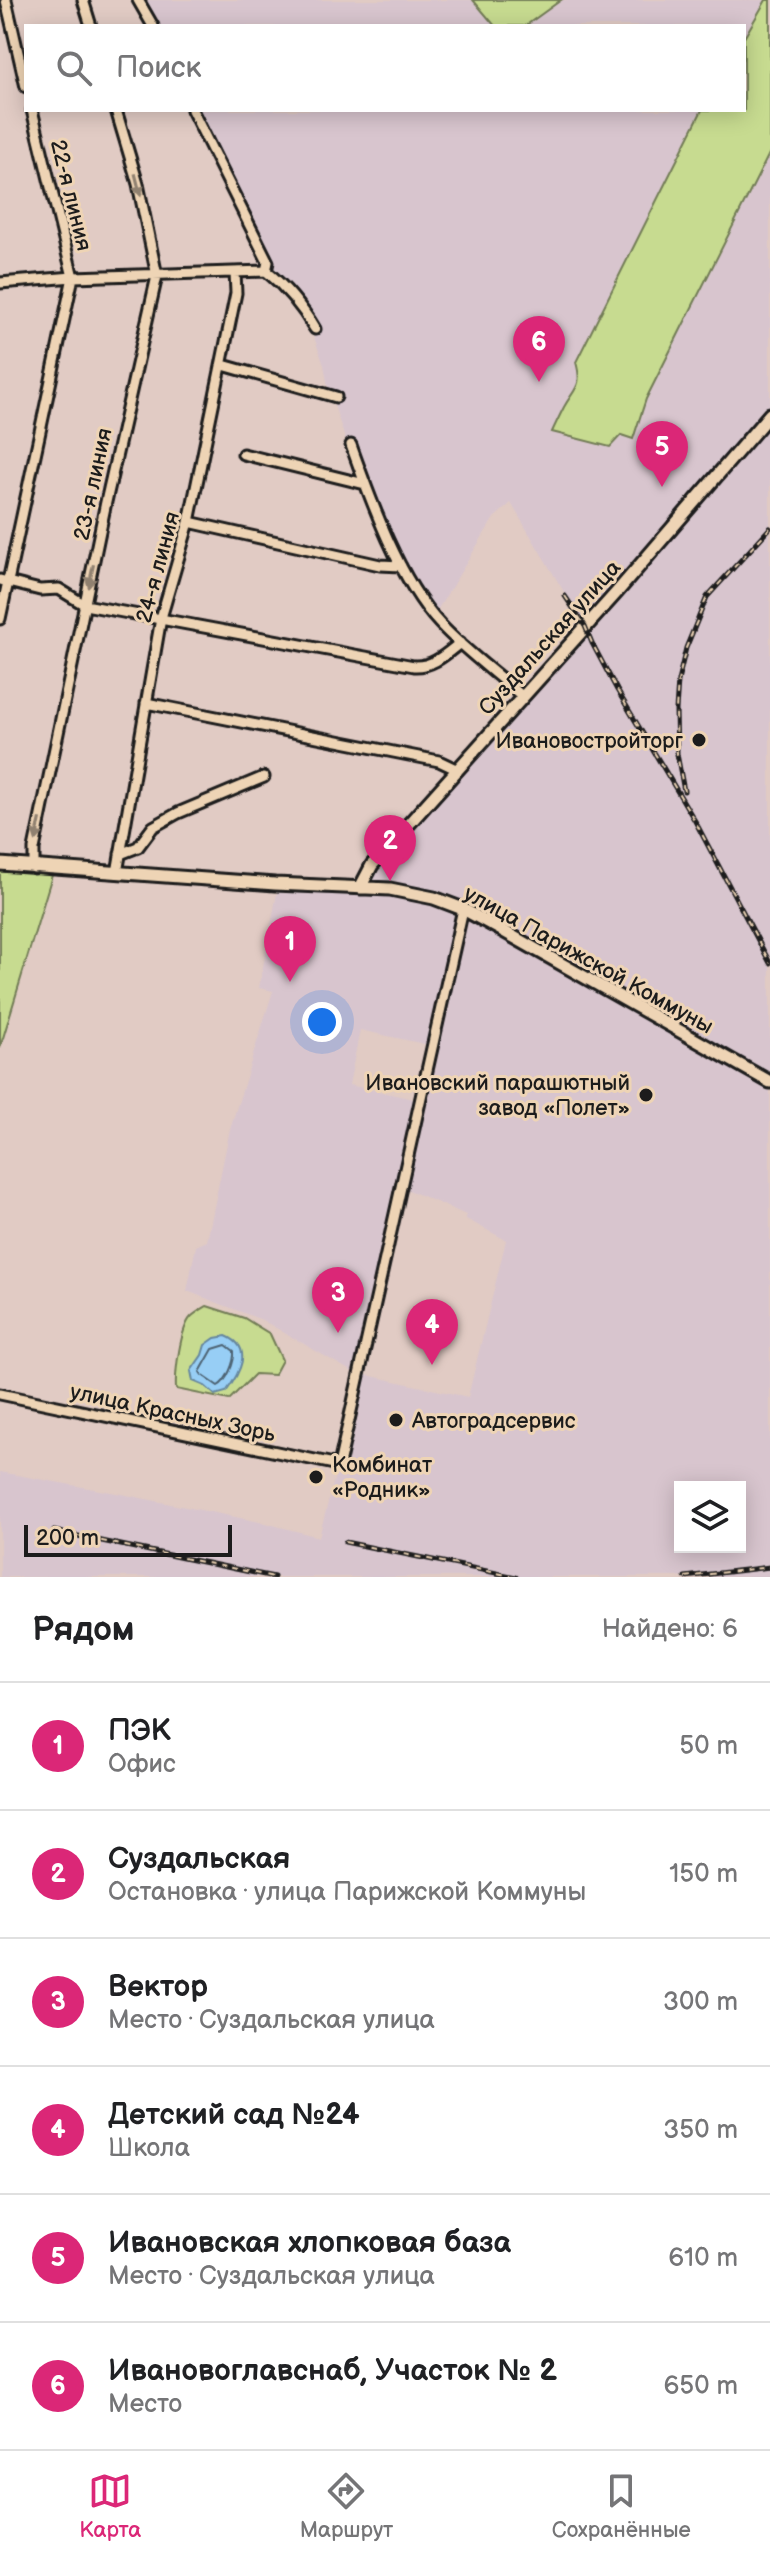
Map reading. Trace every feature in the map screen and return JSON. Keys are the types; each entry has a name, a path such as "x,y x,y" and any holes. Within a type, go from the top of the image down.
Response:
{"main road":[{"name":"Суздальская улица","path":"360,888 372,865 770,414"},
{"name":"улица Парижской Коммуны","path":"0,864 411,892 463,909 770,1082"}],"street":[{"path":"6,0 24,78"},
{"path":"83,0 90,24"},
{"path":"138,0 152,24"},
{"name":"22-я линия","path":"0,619 4,581 73,277 32,112"},
{"name":"23-я линия","path":"34,868 34,849 157,276 138,184 117,112"},
{"path":"193,112 268,262 266,271"},
{"path":"0,283 73,277 266,271 285,286 315,329"},
{"name":"24-я линия","path":"117,873 161,618 189,522 223,365 236,293 235,272"},
{"path":"223,365 336,397"},
{"path":"351,445 401,566 424,604 460,643 523,697"},
{"path":"243,454 365,484"},
{"path":"189,522 380,565 401,566"},
{"path":"4,581 40,590 59,589 85,605 414,666 435,662 460,643"},
{"path":"146,703 439,761 458,770"},
{"path":"120,854 138,847 153,827 166,820 264,777"},
{"name":"улица Красных Зорь","path":"0,1394 339,1465 463,909"}],"shaded area":[{"path":"133,0 473,0 493,24 149,24"},
{"path":"561,0 766,0 746,35 746,24 528,24"},
{"path":"189,112 701,112 576,362 579,373 577,389 566,403 633,439 646,399 770,152 770,407 582,622 511,503 494,518 433,617 357,475 328,387 324,365 299,305 264,267 258,241 234,202"},
{"path":"770,414 770,1073 474,906 422,890 376,885 367,880 366,871"},
{"path":"278,888 406,896 459,912 429,1045 360,1030 349,1085 418,1100 356,1374 262,1320 187,1291 196,1246 207,1241 230,1129 273,991 259,988"},
{"path":"466,916 770,1084 770,1577 0,1577 0,1472 265,1523 319,1537 362,1374 468,1397 506,1240 466,1219 466,1215 404,1188"}],"green space":[{"path":"473,0 561,0 528,24 493,24"},
{"path":"766,0 770,0 770,152 646,399 633,439 621,435 610,447 552,432 577,386 576,362 701,112 746,112 746,35"},
{"path":"0,868 53,872 0,1048"},
{"path":"207,1306 244,1318 270,1334 282,1360 274,1375 255,1374 229,1400 176,1389 177,1362 184,1331 191,1317"}],"water":[{"path":"226,1336 240,1347 242,1362 226,1392 215,1395 193,1381 191,1371 205,1345 215,1338"}],"railway":[{"path":"684,791 677,754 676,710 678,681 686,648 707,597 770,528"},
{"path":"565,596 695,821 770,963"},
{"path":"54,1531 274,1577"},
{"path":"345,1542 516,1577"},
{"path":"685,1577 770,1567"}],"place":[{"name":"Ивановоглавснаб, Участок № 2","path":"539,382"},
{"name":"Ивановская хлопковая база","path":"662,487"},
{"name":"Ивановостройторг","path":"699,740"},
{"name":"Суздальская","path":"390,881"},
{"name":"ПЭК","path":"290,982"},
{"name":"Ивановский парашютный завод «Полет»","path":"646,1095"},
{"name":"Вектор","path":"338,1333"},
{"name":"Детский сад №24","path":"432,1365"},
{"name":"Автоградсервис","path":"396,1420"},
{"name":"Комбинат «Родник»","path":"316,1477"}]}
